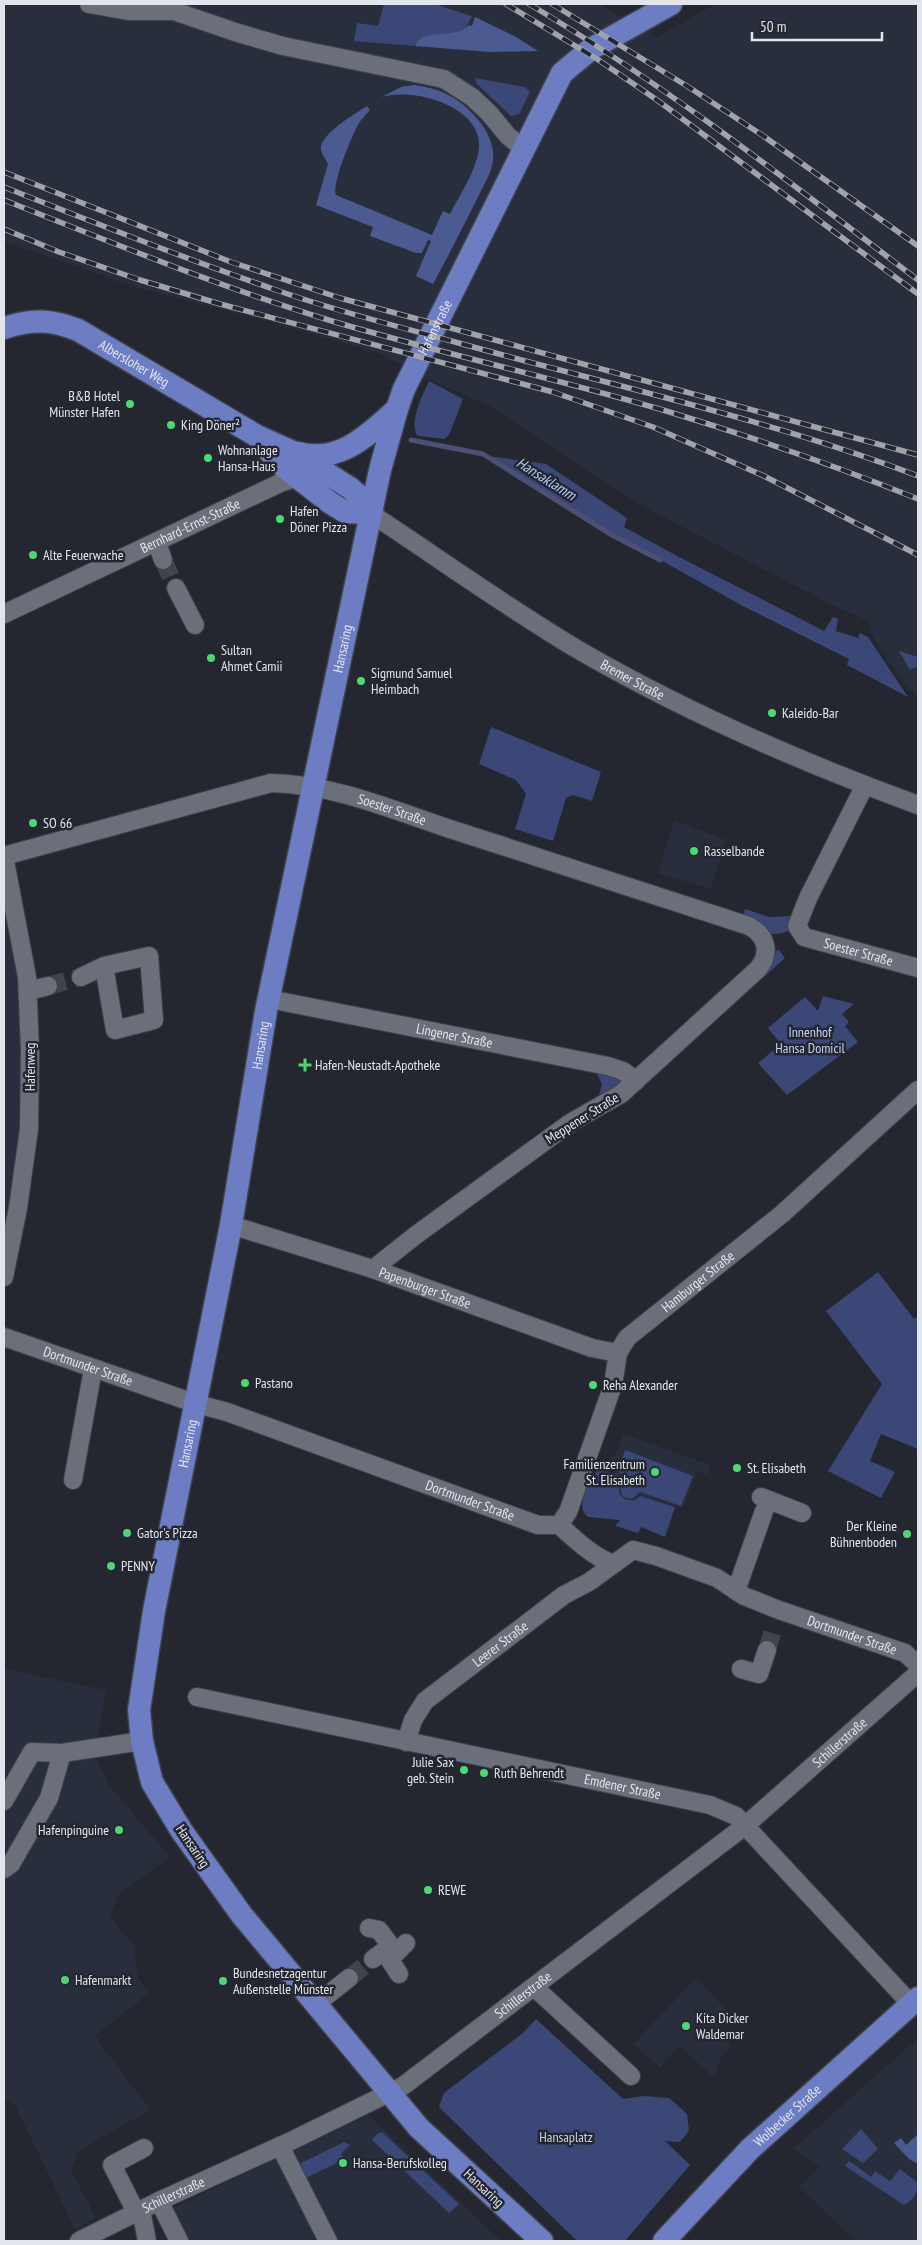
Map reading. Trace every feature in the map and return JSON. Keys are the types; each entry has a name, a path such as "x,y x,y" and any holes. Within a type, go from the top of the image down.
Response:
{"main road":[{"name":"Hafenstraße","path":"370,513 396,409 451,293 557,81 571,64 591,49 671,4"},
{"name":"Albersloher Weg","path":"4,328 27,321 59,323 72,328 257,436 296,452 350,488 360,498 370,513"},
{"path":"296,452 313,457 339,451 368,435 396,409"},
{"name":"Albersloher Weg","path":"257,436 278,462 341,510 370,513"},
{"name":"Hansaring","path":"370,513 269,1000 232,1225 164,1560 143,1676 139,1710 142,1741 152,1782 177,1824 241,1914 419,2128 542,2241"},
{"name":"Wolbecker Straße","path":"664,2241 750,2149 914,2001"}],"street":[{"path":"89,4 128,10 169,7 269,42 444,79 458,86 476,100 508,136 524,149"},
{"name":"Bernhard-Ernst-Straße","path":"4,614 280,483 298,477"},
{"name":"Bremer Straße","path":"370,513 528,619 583,652 704,716 865,785 918,805"},
{"path":"157,543 163,560"},
{"path":"176,588 195,624"},
{"name":"Soester Straße","path":"4,856 271,782 292,783 370,802 749,926 762,936 766,944"},
{"name":"Soester Straße","path":"865,785 808,898 797,926 799,933 809,939 918,968"},
{"name":"Hafenweg","path":"4,856 17,917 28,991 30,1050 29,1129 18,1208 4,1277"},
{"name":"Meppener Straße","path":"373,1269 416,1235 570,1123 621,1094 758,969 766,954 766,944"},
{"path":"81,977 104,966"},
{"path":"28,991 48,986"},
{"name":"Lingener Straße","path":"269,1000 608,1066 623,1071 636,1081"},
{"name":"Hamburger Straße","path":"559,1525 568,1512 613,1385 618,1353 626,1338 782,1214 916,1093"},
{"name":"Papenburger Straße","path":"232,1225 373,1269 592,1348 618,1353"},
{"name":"Dortmunder Straße","path":"4,1337 93,1370 227,1412 538,1525 559,1525"},
{"path":"73,1480 93,1370"},
{"path":"736,1591 763,1504 802,1513"},
{"path":"559,1525 601,1559 613,1564"},
{"name":"Dortmunder Straße","path":"613,1564 633,1550 639,1550 717,1578 777,1617 905,1653 918,1665"},
{"name":"Leerer Straße","path":"406,1742 413,1720 426,1701 564,1595 589,1582 613,1564"},
{"path":"741,1669 759,1674 767,1650"},
{"name":"Schillerstraße","path":"80,2241 159,2201 280,2146 403,2086 746,1825 918,1673"},
{"name":"Emdener Straße","path":"197,1696 406,1742 710,1805 736,1816 914,2001"},
{"path":"4,1801 32,1752 62,1754 142,1741"},
{"path":"4,1870 11,1864 49,1798 62,1754"},
{"path":"369,1928 379,1930 396,1952 406,1943"},
{"path":"373,1959 384,1951 399,1974"},
{"path":"315,2005 348,1978"},
{"path":"534,1987 631,2076"},
{"path":"280,2146 328,2241"},
{"path":"144,2148 112,2166 139,2211 147,2241"},
{"path":"159,2201 178,2241"}],"shaded area":[{"path":"4,4 599,4 657,37 715,4 918,4 918,698 903,683 875,641 867,620 832,605 641,505 488,405 437,383 378,353 268,321 134,287 4,241"},
{"path":"475,17 516,37 538,51 490,52 415,46 419,40 425,37 456,32 469,25 472,26"},
{"path":"414,85 432,88 447,94 468,109 485,130 491,141 493,154 488,178 433,284 416,276 431,241 428,240 422,253 416,253 370,236 373,227 316,205 328,164 321,151 322,143 339,125 367,106 370,110 358,125 343,160 336,182 336,195 432,235 443,211 450,214 467,182 478,155 477,133 469,120 458,111 443,103 411,95 382,97 401,87"},
{"name":"Rasselbande","path":"674,820 726,840 711,889 658,873"},
{"path":"4,901 21,989 22,1109 11,1209 4,1242"},
{"name":"Familienzentrum St. Elisabeth","path":"623,1434 711,1465 708,1475 697,1471 683,1509 640,1496 635,1500 629,1500 620,1496 619,1489 624,1478 614,1474 616,1466 609,1463 619,1447"},
{"name":"Hafenmarkt","path":"4,1669 106,1690 94,1755 109,1785 170,1857 117,1896 110,1917 134,1945 138,1979 149,1993 95,2036 150,2110 78,2151 71,2170 96,2218 75,2229 15,2105 4,2099"},
{"name":"Kita Dicker Waldemar","path":"697,1977 732,2017 720,2030 732,2045 721,2058 714,2078 680,2046 660,2068 633,2044"},
{"path":"918,2038 918,2241 856,2241 799,2187 819,2166 793,2149"},
{"name":"Hansa-Berufskolleg","path":"369,2115 501,2241 179,2241 164,2212"},
{"path":"918,2134 918,2164 909,2159 894,2143 901,2138 906,2145"}],"green space":[{"path":"384,4 434,4 472,16 465,29 448,35 435,35 416,43 415,46 354,41 357,23 378,26"},
{"path":"475,78 525,87 530,92 519,114 511,116 476,83"},
{"path":"429,381 463,399 449,435 444,439 416,434 416,414"},
{"path":"488,456 546,464 627,518 624,527 681,558 824,631 833,617 838,619 836,631 858,638 860,633 868,637 908,697 847,665 849,659 743,606 610,532"},
{"path":"899,651 918,657 918,666 910,670"},
{"path":"491,727 601,772 592,801 573,795 566,798 553,841 515,829 526,794 516,780 479,764"},
{"path":"745,909 769,917 792,916 793,928 778,934 766,932 742,919"},
{"path":"778,949 785,958 764,977 761,974"},
{"name":"Innenhof Hansa Domicil","path":"823,996 854,1004 842,1014 849,1022 845,1026 858,1042 787,1095 758,1063 781,1044 768,1028 805,997 818,1011"},
{"path":"596,1072 615,1076 622,1083 602,1099 599,1095 602,1084"},
{"path":"878,1272 914,1319 918,1316 918,1449 881,1434 870,1461 895,1472 881,1498 828,1471 882,1384 826,1311"},
{"path":"625,1450 693,1476 681,1506 640,1492 632,1499 623,1497 620,1488 622,1482 629,1477 618,1472"},
{"path":"598,1468 625,1478 619,1490 625,1499 635,1500 640,1496 675,1507 665,1537 641,1527 638,1533 615,1526 620,1520 588,1517 582,1507 583,1500"},
{"name":"Hansaplatz","path":"536,2019 623,2099 644,2096 669,2098 687,2114 689,2131 680,2142 665,2141 690,2165 625,2241 577,2241 439,2107 444,2093 523,2033"},
{"path":"861,2129 878,2149 863,2163 842,2149"},
{"path":"382,2132 459,2204 449,2213 372,2140 377,2134"},
{"path":"344,2142 350,2145 341,2154 345,2159 306,2178 300,2167 301,2163"},
{"path":"849,2161 871,2177 875,2171 890,2181 900,2169 918,2183 916,2193 904,2205 845,2166"}],"waterway":[{"name":"Hansaklamm","path":"411,440 483,454 610,534 660,560"}],"tunnel":[{"path":"163,560 176,588"},
{"path":"48,986 81,977"},
{"path":"767,1650 775,1624"},
{"path":"349,1978 373,1959"}],"railway":[{"path":"506,4 597,59 657,100 918,294"},
{"path":"529,4 630,68 728,136 918,280"},
{"path":"552,4 687,86 762,135 918,246"},
{"path":"4,172 231,262 340,298 918,455"},
{"path":"4,187 175,254 322,305 746,420 804,437 918,476"},
{"path":"4,200 168,264 293,309 376,334 663,410 855,474 918,499"},
{"path":"4,229 59,252 140,280 220,304 553,392 653,427 764,476 918,555"}],"place":[{"name":"B&B Hotel Münster Hafen","path":"130,404"},
{"name":"King Döner²","path":"171,425"},
{"name":"Wohnanlage Hansa-Haus","path":"208,458"},
{"name":"Hafen Döner Pizza","path":"280,519"},
{"name":"Alte Feuerwache","path":"33,555"},
{"name":"Sultan Ahmet Camii","path":"211,658"},
{"name":"Sigmund Samuel Heimbach","path":"361,681"},
{"name":"Kaleido-Bar","path":"772,713"},
{"name":"SO 66","path":"33,823"},
{"name":"Rasselbande","path":"694,851"},
{"name":"Hafen-Neustadt-Apotheke","path":"305,1065"},
{"name":"Pastano","path":"245,1383"},
{"name":"Reha Alexander","path":"593,1385"},
{"name":"St. Elisabeth","path":"737,1468"},
{"name":"Familienzentrum St. Elisabeth","path":"655,1472"},
{"name":"Gator's Pizza","path":"127,1533"},
{"name":"Der Kleine Bühnenboden","path":"907,1534"},
{"name":"PENNY","path":"111,1566"},
{"name":"Julie Sax geb. Stein","path":"464,1770"},
{"name":"Ruth Behrendt","path":"484,1773"},
{"name":"Hafenpinguine","path":"119,1830"},
{"name":"REWE","path":"428,1890"},
{"name":"Hafenmarkt","path":"65,1980"},
{"name":"Bundesnetzagentur Außenstelle Münster","path":"223,1981"},
{"name":"Kita Dicker Waldemar","path":"686,2026"},
{"name":"Hansa-Berufskolleg","path":"343,2163"}]}
